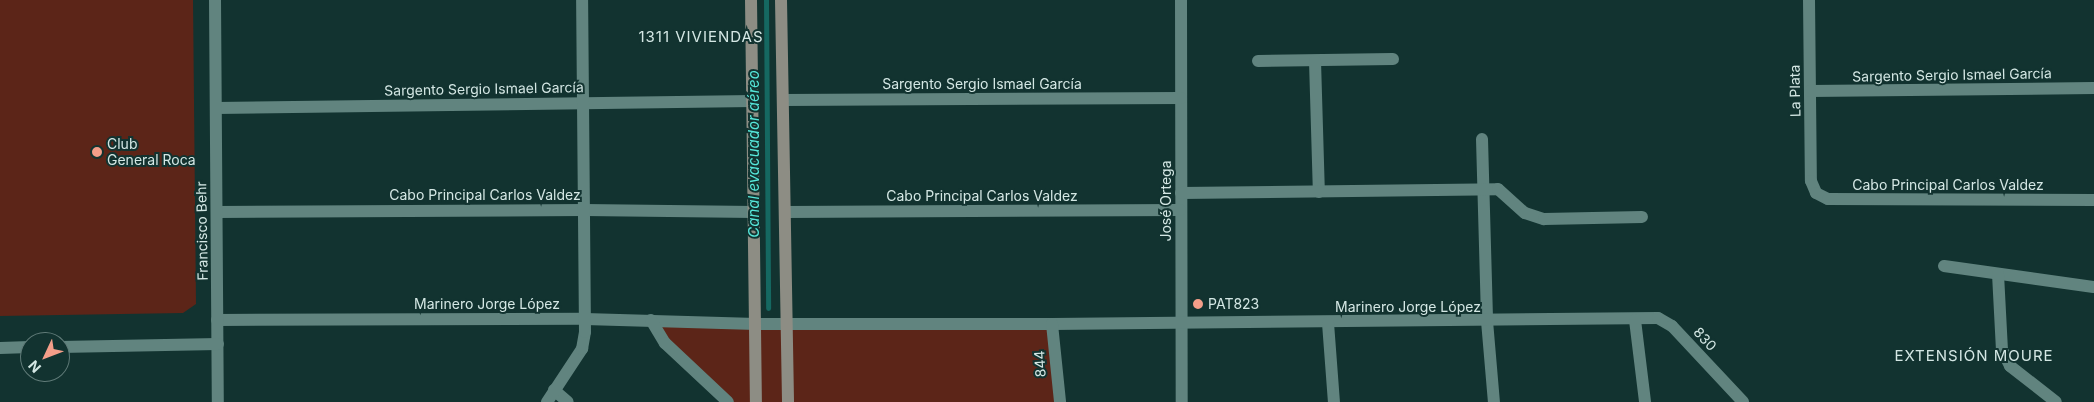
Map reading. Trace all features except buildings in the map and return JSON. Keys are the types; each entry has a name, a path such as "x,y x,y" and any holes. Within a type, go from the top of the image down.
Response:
{"main road":[{"path":"751,0 756,402"},
{"path":"781,0 788,402"}],"street":[{"name":"Francisco Behr","path":"214,0 218,402"},
{"path":"547,402 582,349 585,319 582,0"},
{"name":"José Ortega","path":"1180,0 1182,98 1180,210 1182,402"},
{"name":"La Plata","path":"1809,0 1811,181"},
{"path":"1258,61 1393,59"},
{"path":"1315,61 1319,192"},
{"name":"Sargento Sergio Ismael García","path":"1810,91 2094,88"},
{"name":"Sargento Sergio Ismael García","path":"783,100 1182,98"},
{"name":"Sargento Sergio Ismael García","path":"216,108 753,101"},
{"path":"1482,139 1487,321 1494,402"},
{"name":"Cabo Principal Carlos Valdez","path":"1811,181 1816,193 1828,199 2094,200"},
{"path":"1181,192 1498,189 1525,212 1544,219 1642,217"},
{"name":"Cabo Principal Carlos Valdez","path":"216,212 584,210 754,212"},
{"name":"Cabo Principal Carlos Valdez","path":"785,212 1180,210"},
{"path":"1944,266 2094,287"},
{"path":"1998,274 2002,350 2010,366 2056,402"},
{"name":"830","path":"1635,320 1658,318 1672,326 1743,402"},
{"name":"Marinero Jorge López","path":"218,320 585,319 756,324 1052,324 1182,321 1635,320"},
{"path":"651,320 665,344 728,402"},
{"path":"1635,320 1645,402"},
{"path":"1328,322 1334,402"},
{"name":"844","path":"1052,324 1060,402"},
{"path":"70,347 218,344"},
{"path":"0,348 20,347"},
{"path":"554,390 568,402"}],"shaded area":[{"name":"Club General Roca","path":"0,0 193,0 196,304 183,313 0,316"},
{"path":"651,320 1052,324 1060,402 728,402"}],"waterway":[{"name":"Canal evacuador aéreo","path":"766,0 768,308"}],"place":[{"name":"Club General Roca","path":"97,152"},
{"name":"PAT823","path":"1198,304"}],"district":[{"name":"1311 VIVIENDAS","path":"701,37"},
{"name":"EXTENSIÓN MOURE","path":"1974,356"}]}
